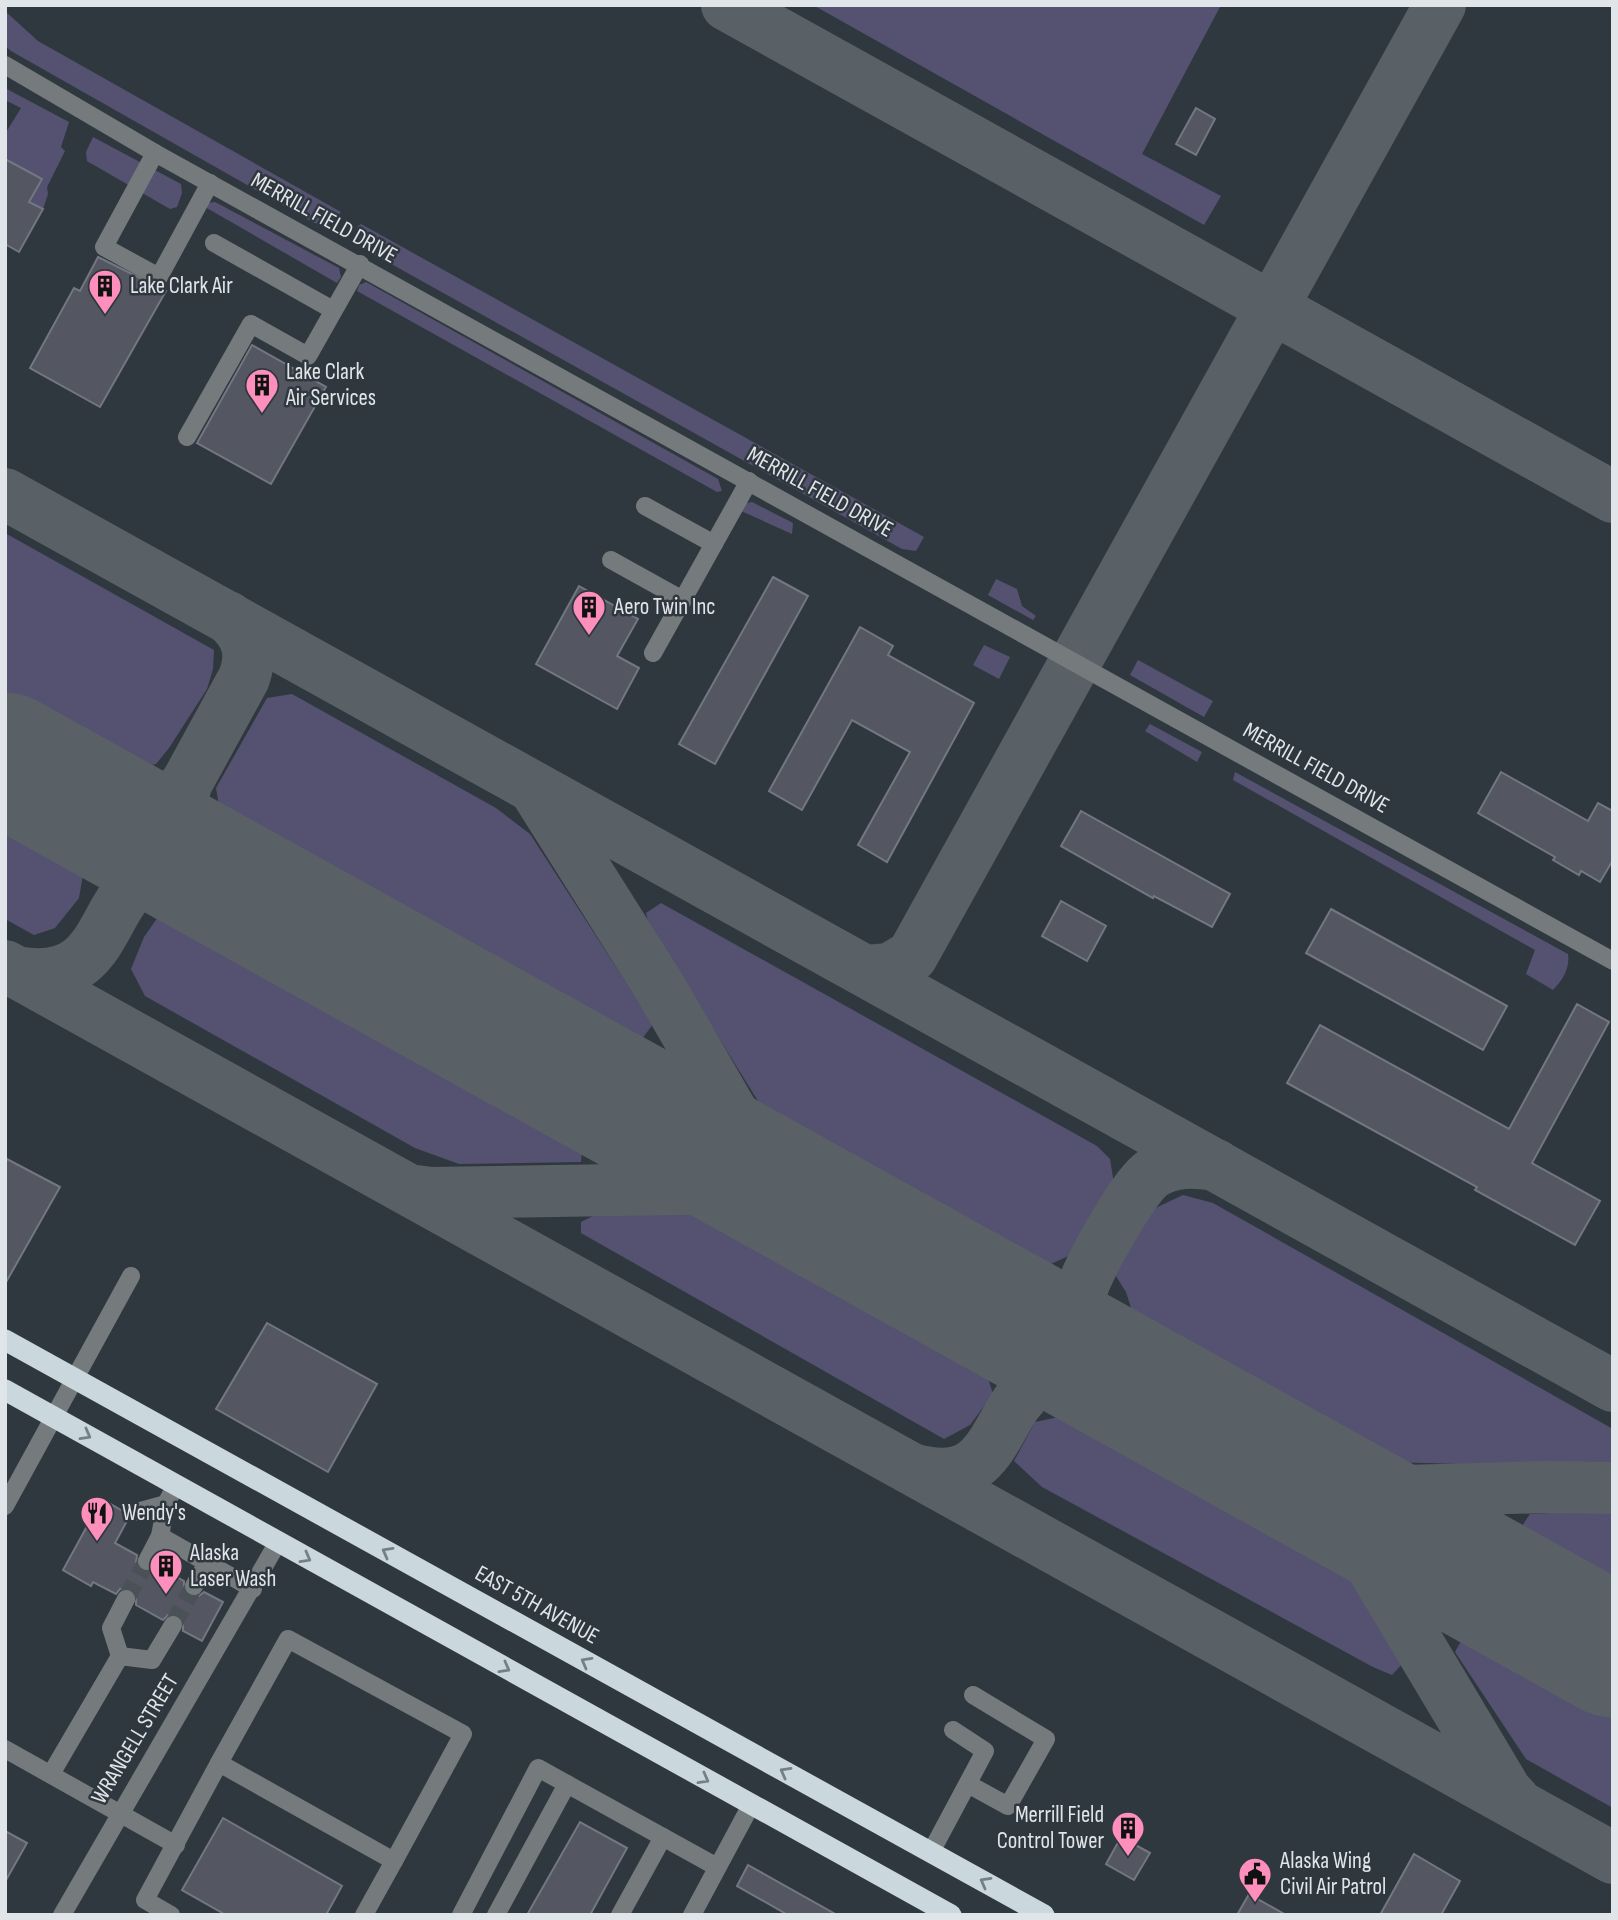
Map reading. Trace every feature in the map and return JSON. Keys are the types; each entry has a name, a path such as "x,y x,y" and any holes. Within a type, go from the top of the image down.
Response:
{"highway":[{"name":"EAST 5TH AVENUE","path":"5,1340 1044,1915"},
{"path":"5,1390 55,1417 171,1495 278,1542 946,1913"}],"street":[{"name":"MERRILL FIELD DRIVE","path":"5,65 155,153 360,264 1613,961"},
{"path":"155,153 104,247 159,277 210,183"},
{"path":"214,243 333,310"},
{"path":"187,437 251,324 308,355 360,264"},
{"path":"653,653 749,481"},
{"path":"645,506 714,544"},
{"path":"611,560 683,600"},
{"path":"5,1506 131,1276"},
{"path":"137,1512 171,1495"},
{"path":"146,1560 160,1536 171,1495"},
{"path":"160,1536 253,1589"},
{"name":"WRANGELL STREET","path":"62,1915 278,1542"},
{"path":"194,1586 207,1563"},
{"path":"51,1774 120,1656 111,1628 126,1599"},
{"path":"120,1656 152,1660 173,1625"},
{"path":"170,1915 145,1900 288,1639 463,1734 364,1915"},
{"path":"968,1784 1008,1806 1046,1739 973,1695"},
{"path":"931,1852 985,1751 953,1730"},
{"path":"5,1749 176,1845"},
{"path":"219,1763 394,1861"},
{"path":"461,1914 538,1768 717,1867"},
{"path":"496,1915 567,1784"},
{"path":"692,1915 751,1805"},
{"path":"620,1915 663,1837"}],"shaded area":[{"path":"813,5 1221,5 1142,154 1221,196 1204,225"},
{"path":"5,11 38,41 341,212 329,222 314,223 11,51 5,46"},
{"path":"5,88 69,122 61,147 65,151 47,187 48,194 43,209 29,202 42,179 5,159 5,134 21,108 5,100"},
{"path":"93,137 181,184 182,193 177,207 170,209 87,161 86,152"},
{"path":"215,202 339,268 341,277 337,283 205,207 208,203"},
{"path":"361,224 924,537 916,551 902,549 361,247 355,236"},
{"path":"366,282 718,479 722,491 717,492 357,291 359,285"},
{"path":"752,502 793,523 792,534 739,510 742,504"},
{"path":"5,533 214,650 213,669 207,689 156,764 129,770 5,700"},
{"path":"996,579 1017,589 1022,606 1036,616 1033,620 988,595"},
{"path":"984,645 1010,657 999,679 973,665"},
{"path":"1138,660 1213,701 1204,717 1130,675"},
{"path":"292,694 496,808 530,834 653,1024 639,1043 220,812 216,788 267,698"},
{"path":"1150,724 1202,752 1197,762 1145,731"},
{"path":"1235,772 1568,954 1563,978 1553,990 1526,974 1535,950 1233,780"},
{"path":"5,819 67,853 84,869 79,898 55,928 34,935 5,919"},
{"path":"661,903 1097,1146 1110,1159 1114,1184 1073,1254 1044,1267 766,1114 649,925 646,913"},
{"path":"158,917 178,917 582,1148 581,1162 459,1164 415,1148 145,996 131,969 144,937"},
{"path":"1183,1195 1213,1203 1613,1429 1613,1468 1388,1462 1133,1314 1126,1292 1114,1273 1147,1212"},
{"path":"599,1213 701,1214 722,1218 984,1365 993,1394 970,1425 944,1439 581,1233 581,1222"},
{"path":"1073,1414 1342,1566 1404,1662 1392,1675 1373,1667 1042,1487 1014,1461 1035,1422"},
{"path":"1613,1510 1613,1582 1530,1536 1522,1526 1530,1514"},
{"path":"1465,1634 1613,1717 1613,1808 1526,1759 1455,1652"}],"building":[{"path":"1196,108 1215,119 1196,155 1176,144"},
{"path":"5,159 42,179 29,202 43,209 19,252 5,244"},
{"name":"Lake Clark Air","path":"98,257 166,291 100,407 30,368 74,288 80,291"},
{"name":"Lake Clark Air Services","path":"252,345 326,387 271,484 197,443"},
{"path":"773,577 808,596 715,764 679,744"},
{"name":"Aero Twin Inc","path":"579,586 638,619 617,656 639,668 617,709 536,664"},
{"path":"860,627 893,646 888,655 974,703 887,862 858,845 910,752 852,720 802,810 769,791"},
{"path":"1501,772 1588,821 1598,803 1613,811 1613,860 1600,882 1581,871 1579,875 1553,860 1555,857 1478,813"},
{"path":"1081,811 1230,894 1212,927 1154,896 1153,898 1061,846"},
{"path":"1061,901 1106,926 1087,961 1042,936"},
{"path":"1331,909 1507,1006 1483,1050 1306,953"},
{"path":"1577,1004 1609,1022 1532,1163 1600,1201 1575,1245 1475,1190 1477,1187 1287,1083 1320,1025 1509,1129"},
{"path":"5,1158 60,1187 5,1284"},
{"path":"267,1323 377,1384 328,1472 216,1409"},
{"path":"102,1499 126,1513 128,1519 115,1543 137,1555 136,1562 141,1571 148,1572 157,1566 184,1581 184,1591 189,1596 199,1596 204,1592 223,1602 202,1641 183,1631 183,1620 178,1615 168,1615 163,1620 136,1605 136,1593 131,1589 120,1589 116,1594 93,1582 91,1586 63,1570"},
{"path":"223,1818 342,1886 326,1915 226,1915 182,1890"},
{"path":"580,1822 627,1848 590,1915 527,1915"},
{"path":"5,1831 27,1843 5,1882"},
{"name":"Merrill Field Control Tower","path":"1121,1837 1150,1853 1134,1880 1106,1864"},
{"path":"1414,1854 1460,1881 1441,1915 1380,1915"},
{"path":"748,1865 837,1915 788,1915 737,1886"},
{"name":"Alaska Wing Civil Air Patrol","path":"1249,1894 1286,1915 1237,1915"}],"taxiway":[{"path":"727,5 1613,497"},
{"path":"866,971 890,969 912,956 1440,5"},
{"path":"5,494 1613,1386"},
{"path":"221,879 194,853 184,833 181,807 186,784 247,669 247,645 228,617"},
{"path":"95,809 134,813 156,808 186,784"},
{"path":"536,791 662,991 756,1154 806,1204"},
{"path":"16,972 50,974 74,965 91,950 128,891 145,877 174,869 221,879"},
{"path":"5,966 1613,1858"},
{"path":"1111,1373 1089,1345 1080,1321 1080,1296 1095,1260 1135,1192 1153,1173 1176,1164 1216,1165"},
{"path":"416,1191 432,1193 742,1188 806,1204"},
{"path":"985,1303 1007,1324 1020,1344 1025,1368 1021,1398"},
{"path":"912,1469 941,1474 963,1470 979,1460 1026,1391 1051,1372 1076,1368 1111,1373"},
{"path":"1295,1475 1346,1523 1506,1791 1515,1801"},
{"path":"1300,1476 1334,1487 1369,1492 1613,1488"}],"runway":[{"path":"5,759 1613,1651"}],"tunnel":[{"path":"126,1599 147,1561"},
{"path":"173,1625 194,1586"}],"place":[{"name":"Lake Clark Air","path":"105,316"},
{"name":"Lake Clark Air Services","path":"262,415"},
{"name":"Aero Twin Inc","path":"589,637"},
{"name":"Wendy's","path":"97,1543"},
{"name":"Alaska Laser Wash","path":"166,1596"},
{"name":"Merrill Field Control Tower","path":"1128,1858"},
{"name":"Alaska Wing Civil Air Patrol","path":"1255,1904"}]}
